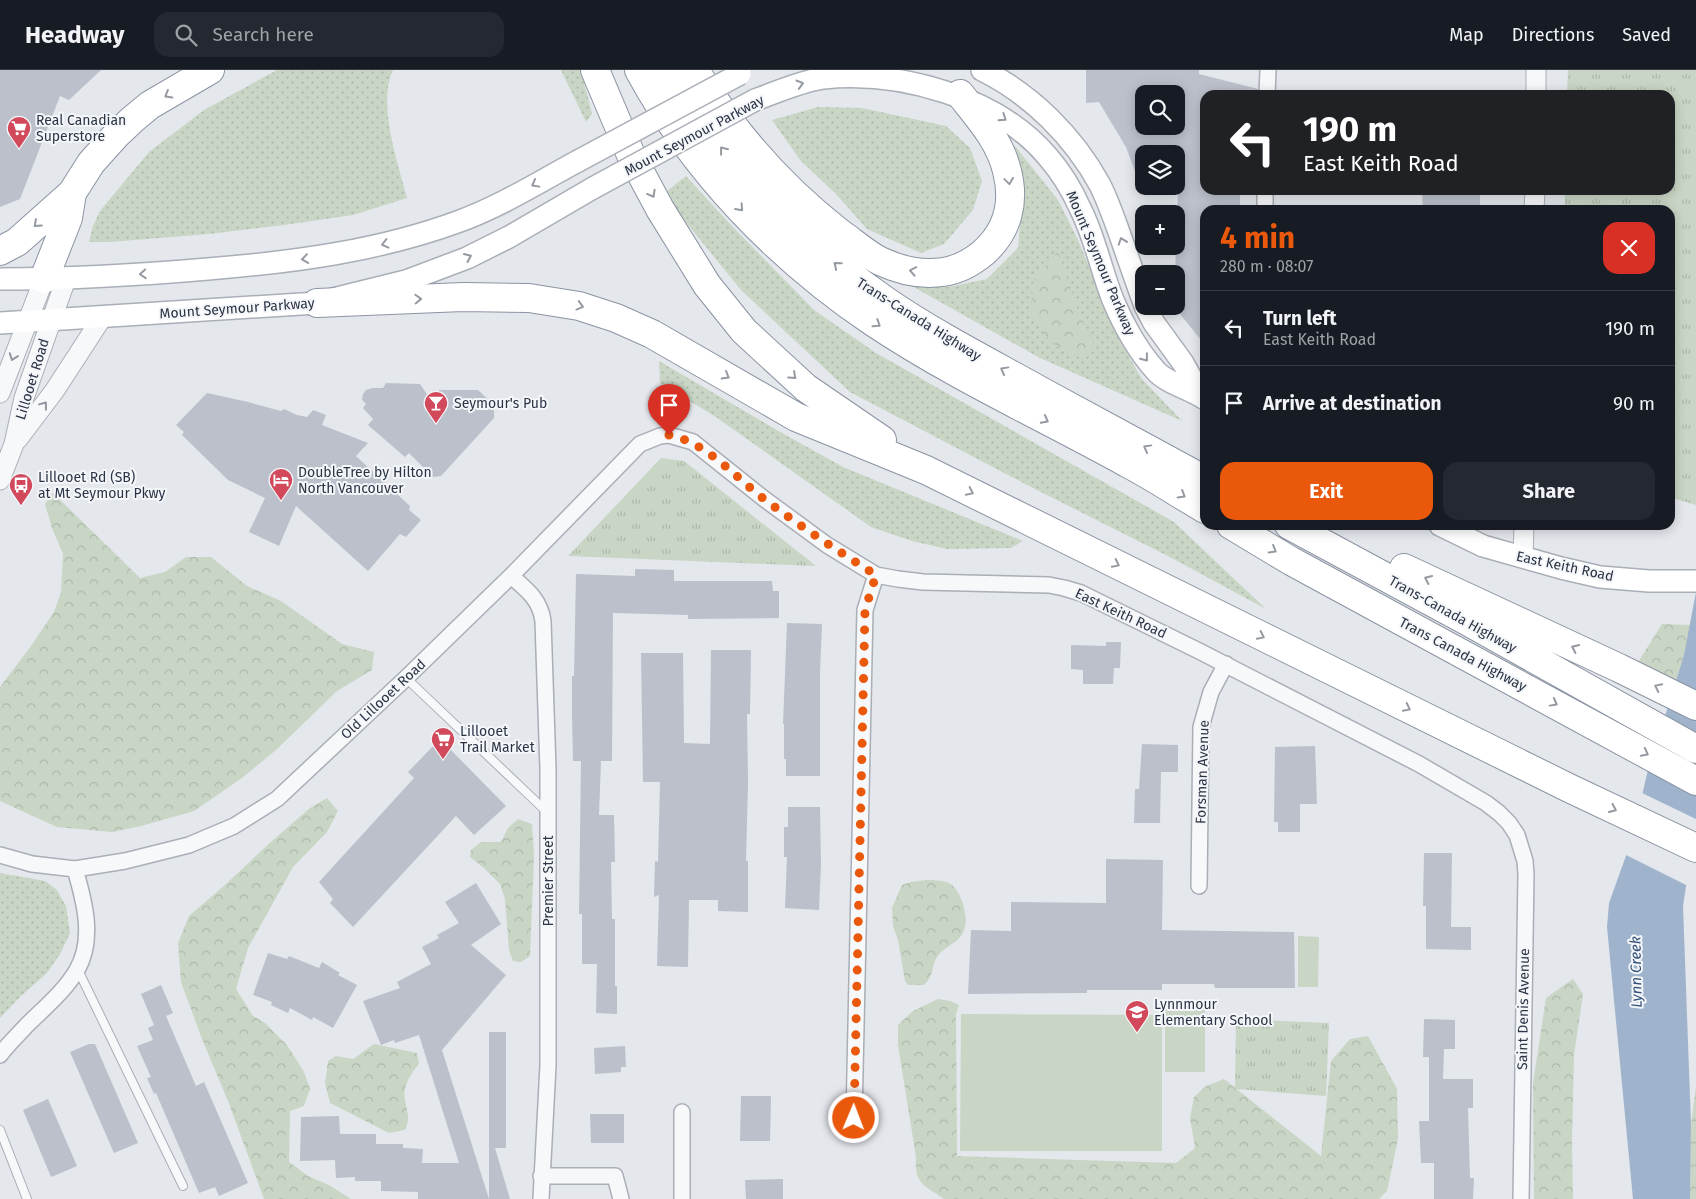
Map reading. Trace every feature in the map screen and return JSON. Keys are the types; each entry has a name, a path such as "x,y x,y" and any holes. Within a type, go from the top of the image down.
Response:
{"highway":[{"path":"0,251 17,242 72,193 91,163 133,118 150,105 210,70"},
{"path":"595,70 631,155 660,209 707,285 744,331 806,388 926,470"},
{"name":"Trans-Canada Highway","path":"639,70 680,136 714,178 750,219 788,257 831,292 874,322 971,381 1128,463 1200,506"},
{"name":"Trans-Canada Highway","path":"667,70 700,121 732,162 768,202 799,232 846,272 887,302 934,331 1198,475"},
{"path":"695,70 729,120 754,152 786,186 822,218 880,261 902,269 922,272 943,272 961,267 991,246 1007,222 1010,192 1008,172 1002,153 989,130 960,94"},
{"path":"55,279 72,193"},
{"path":"317,303 463,297 529,298 579,306 616,318 652,334 796,417 926,470 1569,788 1696,848"},
{"name":"Trans Canada Highway","path":"1240,530 1291,561 1696,780"},
{"name":"Trans-Canada Highway","path":"1298,530 1467,621 1696,749"},
{"path":"1321,530 1619,668 1696,706"}],"main road":[{"name":"Mount Seymour Parkway","path":"982,70 1000,78 1032,101 1084,158 1101,187 1135,280"},
{"path":"0,278 55,279 142,275 270,264 353,252 426,233 492,208 746,72"},
{"name":"Mount Seymour Parkway","path":"0,323 317,303 406,280 467,258 509,237 593,188 754,100 794,85 822,78 867,74 920,82 960,94 984,106 1023,132 1048,156 1066,181 1081,209 1125,328 1157,373 1200,396"},
{"name":"Mount Seymour Parkway","path":"1150,315 1200,391"},
{"name":"East Keith Road","path":"1450,530 1483,546 1523,558 1600,576 1649,581 1696,581"}],"street":[{"path":"1267,90 1268,70"},
{"path":"1536,70 1536,90"},
{"name":"Lillooet Road","path":"0,480 14,444 24,398 51,320 55,279"},
{"name":"Lillooet Road","path":"0,393 28,322 55,279"},
{"path":"14,444 55,390 103,316"},
{"name":"East Keith Road","path":"640,444 660,436 669,435 693,442 771,504 827,545 876,575 923,582 1050,585 1081,593 1226,664 1419,764 1486,804 1509,823"},
{"name":"Old Lillooet Road","path":"0,855 32,864 75,869 125,861 189,845 234,826 277,799 511,576 640,444"},
{"path":"1523,558 1524,530"},
{"path":"854,1118 865,610 876,575"},
{"name":"Premier Street","path":"511,576 532,594 542,612 548,769 548,1065 541,1199"},
{"name":"Forsman Avenue","path":"1199,886 1201,727 1211,692 1226,664"},
{"name":"Saint Denis Avenue","path":"1509,823 1522,847 1526,874 1521,1199"},
{"path":"0,1055 61,990 77,970 87,939 83,896 75,869"},
{"path":"682,1112 682,1199"},
{"path":"541,1176 615,1176 621,1199"}],"lane":[{"path":"406,678 547,812"},
{"path":"77,970 183,1186"},
{"path":"0,1130 27,1199"}],"green space":[{"path":"277,70 393,70 387,99 388,116 394,151 407,198 353,215 284,225 209,234 89,242 93,226 100,211 149,152 204,110"},
{"path":"561,70 581,70 592,114 586,122"},
{"path":"1568,70 1696,70 1696,505 1675,499 1675,205 1565,205 1565,195 1675,195 1675,90 1567,90"},
{"path":"818,107 862,108 946,126 970,148 982,181 973,210 944,244 921,253 867,229 836,194 801,161 772,120"},
{"path":"1015,146 1058,200 1078,240 1120,341 1142,379 1182,421 1040,358 903,281 948,287 987,279 1018,248 1021,210 1013,160"},
{"path":"686,176 814,310 876,353 1174,522 1266,609 1168,556 850,392 741,290 663,194"},
{"path":"1058,251 1079,313 1096,349 1076,357 1052,343 1031,316 1033,281"},
{"path":"659,361 843,467 1023,541 1011,548 947,549 912,541 871,527 716,417 660,383"},
{"path":"661,458 684,461 816,566 568,556"},
{"path":"53,493 140,578 165,572 186,557 211,557 247,586 281,601 342,644 374,652 372,670 337,691 276,750 242,778 194,811 112,832 57,827 0,801 0,687 54,612 61,592 63,554 52,528 45,504"},
{"path":"1662,624 1691,625 1670,700 1637,664"},
{"path":"327,798 338,811 327,832 293,867 248,948 236,989 253,1016 265,1023 287,1045 304,1072 310,1089 304,1106 290,1111 289,1162 308,1176 329,1185 351,1199 264,1199 181,982 178,943 189,916 310,808"},
{"path":"518,819 532,824 534,856 530,956 521,962 513,961 509,950 505,899 500,884 470,857 471,850 481,842 501,842 508,828"},
{"path":"0,873 45,881 56,889 66,906 70,933 60,954 47,973 0,1018"},
{"path":"926,880 943,881 954,887 962,900 964,908 964,930 956,941 937,957 931,975 924,985 908,985 905,981 898,940 893,926 892,908 902,885"},
{"path":"1298,936 1319,937 1318,987 1298,987"},
{"path":"1573,979 1583,994 1574,1055 1573,1199 1534,1199 1533,1083 1546,998"},
{"path":"938,999 959,1005 956,1014 957,1156 1176,1163 1195,1148 1190,1118 1194,1097 1206,1086 1224,1079 1321,1156 1331,1061 1350,1039 1368,1036 1397,1089 1398,1139 1387,1191 1379,1199 944,1199 926,1187 917,1173 898,1045 898,1025 913,1011"},
{"path":"1165,1009 1205,1009 1205,1072 1165,1072"},
{"path":"961,1014 1162,1015 1162,1151 960,1151"},
{"path":"1236,1019 1329,1023 1326,1096 1235,1089"},
{"path":"374,1044 417,1053 419,1064 410,1076 404,1095 408,1118 405,1130 389,1133 330,1103 325,1083 328,1061 336,1056 353,1059"},
{"path":"1696,1087 1696,1199 1690,1199 1691,1124"}],"water":[{"name":"Lynn Creek","path":"1696,592 1696,821 1683,906 1691,1124 1690,1199 1633,1199 1607,927 1609,903 1631,842 1647,774 1684,655"}],"pier":[{"path":"1640,792 1696,819 1696,835 1688,886 1624,854"}],"building":[{"name":"Real Canadian Superstore","path":"0,70 101,70 69,100 60,96 20,199 0,207"},
{"path":"1086,70 1199,70 1199,74 1258,89 1200,90 1200,195 1240,195 1240,205 1200,205 1200,339 1181,315 1185,315 1185,265 1175,265 1176,255 1185,255 1185,205 1178,205 1178,195 1185,195 1185,145 1135,145 1135,171 1126,147 1099,102 1086,103"},
{"path":"1422,195 1480,195 1480,205 1423,205"},
{"path":"386,383 420,384 436,408 439,390 478,390 494,405 494,418 441,476 433,477 409,453 405,457 368,425 373,419 363,408 366,404 362,400 363,394 366,390 383,388"},
{"path":"207,393 281,411 284,409 307,417 313,410 326,415 322,425 368,443 356,456 410,506 409,510 421,520 406,537 400,534 368,571 296,506 279,546 249,532 265,498 228,480 182,435 184,432 176,425"},
{"path":"635,569 674,570 674,581 772,581 773,591 779,591 779,618 688,619 688,615 613,613 612,761 601,761 599,815 614,815 615,862 611,862 612,919 615,919 617,1014 596,1013 597,964 582,964 582,914 579,914 581,761 573,761 572,715 576,574 635,576"},
{"path":"787,623 822,624 820,776 786,776 783,724"},
{"path":"1106,642 1121,642 1120,668 1114,668 1113,684 1083,684 1083,670 1071,669 1071,645 1106,646"},
{"path":"711,650 751,650 750,714 747,714 746,861 748,861 748,912 718,911 718,900 689,900 688,967 657,966 659,895 654,897 655,861 658,862 660,782 643,782 641,653 683,653 684,743 710,744"},
{"path":"440,739 506,806 474,835 456,816 353,927 330,903 333,899 319,882 414,778 408,772"},
{"path":"1142,744 1178,745 1178,772 1161,772 1160,823 1134,823 1135,789 1139,789"},
{"path":"1315,746 1317,804 1300,804 1300,832 1278,832 1278,822 1274,822 1275,747"},
{"path":"788,807 820,807 821,865 819,910 785,908 787,857 784,857 784,827 788,827"},
{"path":"1424,853 1452,853 1451,927 1471,927 1471,950 1426,949 1426,906 1423,906"},
{"name":"Lynnmour Elementary School","path":"1106,859 1163,860 1162,930 1294,932 1295,988 1215,988 1214,984 1162,984 1162,990 1087,990 1087,993 968,994 971,930 1011,931 1011,902 1106,903"},
{"path":"476,883 501,924 471,945 506,975 442,1050 489,1199 418,1199 418,1192 381,1191 381,1181 355,1181 355,1177 336,1178 335,1160 300,1161 301,1117 339,1116 340,1134 376,1134 376,1144 403,1144 403,1148 423,1149 422,1163 459,1163 419,1035 395,1043 394,1040 381,1045 363,1001 400,988 397,982 431,964 422,947 439,938 437,935 459,923 445,902"},
{"path":"268,953 287,959 289,956 319,968 322,962 340,973 338,975 357,985 333,1028 313,1017 312,1020 290,1008 288,1013 271,1005 272,1002 253,995"},
{"path":"161,985 173,1013 166,1016 196,1086 204,1082 248,1183 219,1196 215,1187 199,1193 156,1093 154,1094 147,1078 151,1077 137,1046 153,1040 148,1028 154,1025 141,994"},
{"path":"1424,1019 1455,1020 1455,1049 1444,1049 1443,1079 1473,1079 1473,1108 1468,1108 1470,1178 1474,1178 1473,1199 1434,1199 1434,1163 1421,1163 1419,1121 1429,1121 1429,1057 1423,1057"},
{"path":"489,1032 506,1032 506,1148 495,1148 510,1199 489,1199"},
{"path":"89,1044 95,1044 138,1143 114,1153 70,1052"},
{"path":"625,1046 626,1067 621,1067 621,1072 595,1074 594,1048"},
{"path":"741,1096 771,1096 770,1141 740,1141"},
{"path":"48,1099 77,1166 51,1177 23,1110"},
{"path":"590,1114 624,1114 624,1143 591,1143"},
{"path":"783,1179 783,1199 746,1199 745,1180"}],"place":[{"name":"Real Canadian Superstore","path":"19,149"},
{"name":"Seymour's Pub","path":"436,424"},
{"name":"DoubleTree by Hilton North Vancouver","path":"281,501"},
{"name":"Lillooet Rd (SB) at Mt Seymour Pkwy","path":"21,506"},
{"name":"Lillooet Trail Market","path":"443,760"},
{"name":"Lynnmour Elementary School","path":"1137,1033"}],"route":[{"path":"669,435 693,442 763,498 827,545 876,575 865,610 854,1118"}]}
